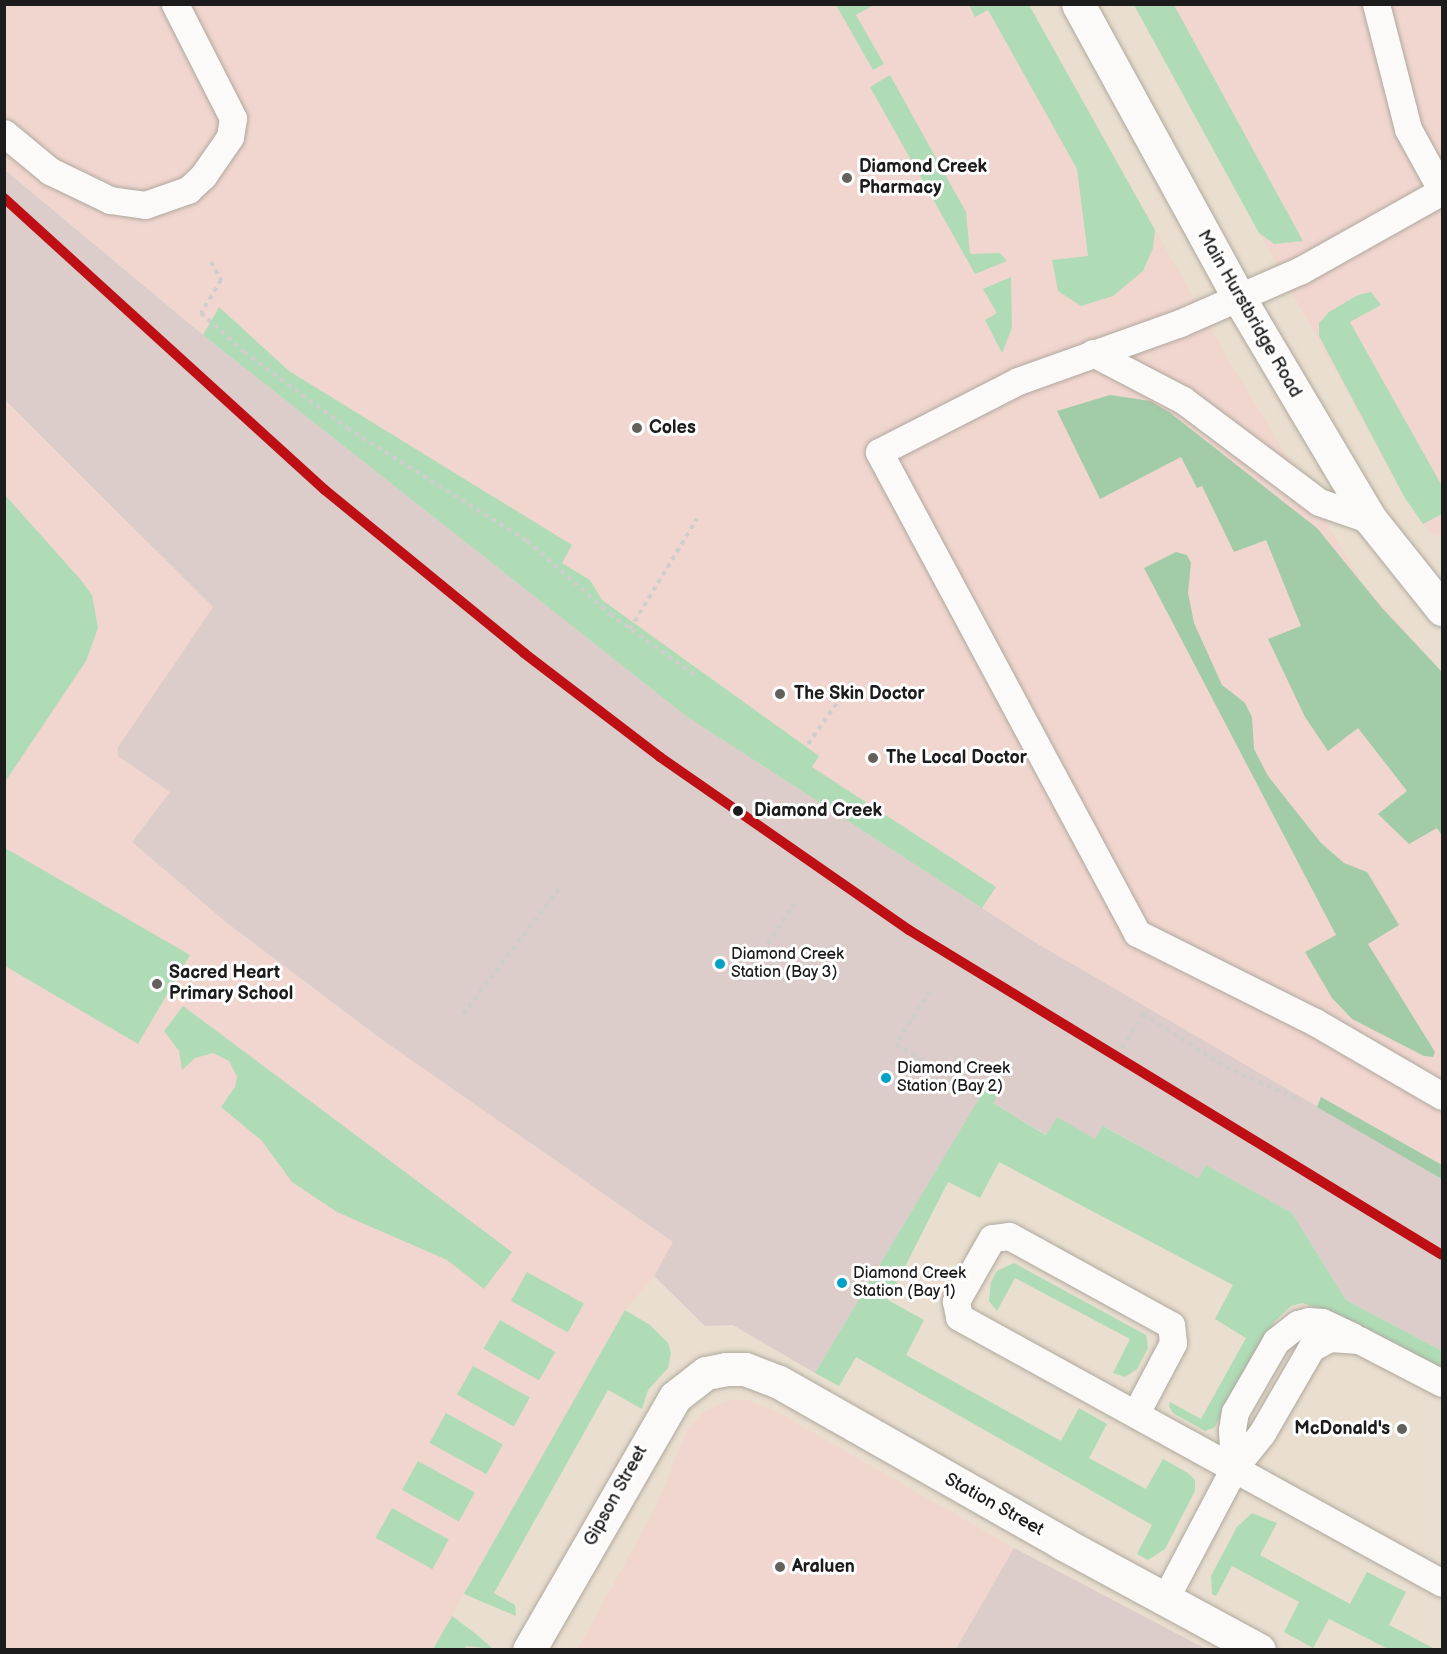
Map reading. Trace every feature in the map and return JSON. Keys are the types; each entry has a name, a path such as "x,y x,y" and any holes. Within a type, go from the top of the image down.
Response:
{"street":[{"name":"Main Hurstbridge Road","path":"1078,4 1239,298 1371,520 1443,609"},
{"name":"Station Street","path":"726,1369 745,1369 779,1382 1259,1650"},
{"name":"Gipson Street","path":"529,1650 675,1397 706,1373 726,1369"}],"lane":[{"path":"4,133 50,171 110,200 146,205 188,190 203,176 230,137 233,118 175,4"},
{"path":"1376,4 1408,129 1442,191 1301,270 1239,298 994,392 879,452 1137,933 1314,1022 1443,1096"},
{"path":"1093,353 1183,400 1318,502 1371,520"},
{"path":"1136,1413 1173,1344 1171,1325 1009,1236 992,1238 956,1301 959,1317 1443,1583"},
{"path":"1165,1599 1234,1468 1262,1433 1311,1348 1330,1338 1359,1340 1443,1383"}],"path":[{"path":"211,262 221,280 201,313 210,322 319,409 527,541 630,629 697,677"},
{"path":"630,629 697,519"},
{"path":"808,744 854,679"},
{"path":"463,1014 559,889"},
{"path":"742,981 795,903"},
{"path":"930,991 896,1044 969,1090"},
{"path":"1122,1048 1143,1014 1226,1067 1301,1101"}],"shaded area":[{"path":"5,5 1029,5 1219,343 1363,584 1442,672 1442,1179 1036,943 686,716 203,335 5,169"},
{"path":"1134,5 1442,5 1441,536 1431,534 1405,498"},
{"path":"4,169 203,335 686,716 1036,943 1442,1179 1442,1351 1346,1300 1292,1213 1206,1165 1198,1178 1104,1126 1095,1139 1047,1135 993,1103 992,1078 815,1373 733,1325 705,1326 654,1276 673,1242 384,1041 227,923 132,842 170,792 118,756 117,749 213,607 5,400"},
{"name":"Sacred Heart Primary School","path":"4,400 213,607 117,749 118,756 170,792 132,842 227,923 384,1041 674,1243 654,1276 625,1310 433,1649 5,1649"},
{"path":"731,1400 747,1400 774,1410 1014,1548 956,1649 577,1650 656,1507 687,1430 704,1411"},
{"path":"1014,1548 1206,1649 956,1649"}],"green space":[{"path":"836,5 874,5 856,15 884,64 873,70"},
{"path":"969,5 1029,5 1155,230 1153,248 1143,271 1113,296 1081,306 1058,291 1052,260 1088,256 1077,169 988,10 975,17"},
{"path":"1134,5 1174,5 1303,241 1274,244 1259,233"},
{"path":"890,75 966,212 970,254 1000,253 1007,261 975,274 870,87"},
{"path":"1011,277 1012,328 1002,353 985,320 997,313 983,289"},
{"path":"1371,292 1381,305 1350,322 1442,486 1442,514 1423,524 1405,498 1319,336 1319,323 1329,312 1358,295"},
{"path":"219,307 289,371 572,545 562,563 590,580 602,600 819,756 812,767 996,887 982,908 686,716 203,335"},
{"path":"1110,395 1150,401 1169,412 1317,528 1382,608 1442,672 1442,836 1437,828 1409,844 1378,814 1407,791 1358,728 1328,751 1305,717 1268,639 1301,626 1266,540 1234,552 1202,486 1197,488 1181,457 1100,499 1057,411"},
{"path":"5,495 92,595 98,628 86,661 5,782"},
{"path":"1176,552 1187,555 1191,563 1188,593 1194,623 1222,685 1245,703 1252,717 1254,749 1268,776 1321,843 1344,863 1367,872 1399,925 1368,944 1435,1052 1433,1057 1424,1056 1352,1019 1332,998 1305,952 1336,935 1144,568"},
{"path":"5,848 190,955 138,1044 5,966"},
{"path":"183,1006 512,1252 484,1289 447,1260 337,1212 292,1182 262,1141 221,1107 235,1087 237,1077 229,1061 213,1053 195,1058 182,1070 179,1051 164,1031"},
{"path":"992,1077 1004,1085 993,1103 1046,1135 1057,1117 1095,1139 1103,1126 1198,1178 1206,1165 1292,1213 1346,1300 1442,1351 1442,1369 1339,1315 1302,1303 1291,1306 1275,1321 1214,1428 1205,1431 1173,1413 1169,1406 1170,1402 1201,1419 1246,1338 1215,1319 1233,1285 999,1162 980,1198 948,1182 888,1300 924,1320 906,1355 1061,1441 1079,1408 1107,1424 1089,1458 1146,1489 1163,1459 1188,1473 1195,1480 1195,1491 1165,1549 1148,1560 1137,1554 1152,1525 856,1357 839,1386 815,1373"},
{"path":"1321,1097 1442,1165 1442,1179 1317,1107"},
{"path":"1014,1263 1146,1335 1148,1348 1137,1369 1125,1377 1113,1373 1130,1339 1015,1278 997,1311 989,1301 991,1282 997,1271"},
{"path":"527,1272 584,1304 568,1332 511,1301"},
{"path":"625,1310 650,1325 668,1343 671,1353 668,1368 648,1390 642,1409 608,1390 494,1593 515,1605 516,1616 464,1594"},
{"path":"500,1320 555,1352 539,1381 484,1349"},
{"path":"473,1366 530,1398 514,1426 457,1395"},
{"path":"446,1413 503,1445 486,1474 430,1443"},
{"path":"418,1461 475,1493 459,1521 402,1490"},
{"path":"392,1508 449,1540 432,1569 376,1538"},
{"path":"1252,1513 1277,1523 1260,1555 1350,1604 1367,1572 1406,1592 1389,1625 1435,1649 1388,1649 1329,1619 1313,1648 1284,1632 1299,1602 1232,1566 1216,1596 1212,1594 1211,1576 1237,1527"},
{"path":"452,1616 493,1649 467,1646 464,1649 433,1649"}],"transit line":[{"path":"4,198 325,490 524,653 660,757 909,930 1442,1255"}],"place":[{"name":"Diamond Creek Pharmacy","path":"847,178"},
{"name":"Coles","path":"637,428"},
{"name":"The Skin Doctor","path":"780,694"},
{"name":"The Local Doctor","path":"873,758"},
{"name":"Diamond Creek","path":"738,811"},
{"name":"Diamond Creek Station (Bay 3)","path":"720,964"},
{"name":"Sacred Heart Primary School","path":"157,984"},
{"name":"Diamond Creek Station (Bay 2)","path":"886,1078"},
{"name":"Diamond Creek Station (Bay 1)","path":"842,1283"},
{"name":"McDonald's","path":"1402,1429"},
{"name":"Araluen","path":"780,1567"}]}
